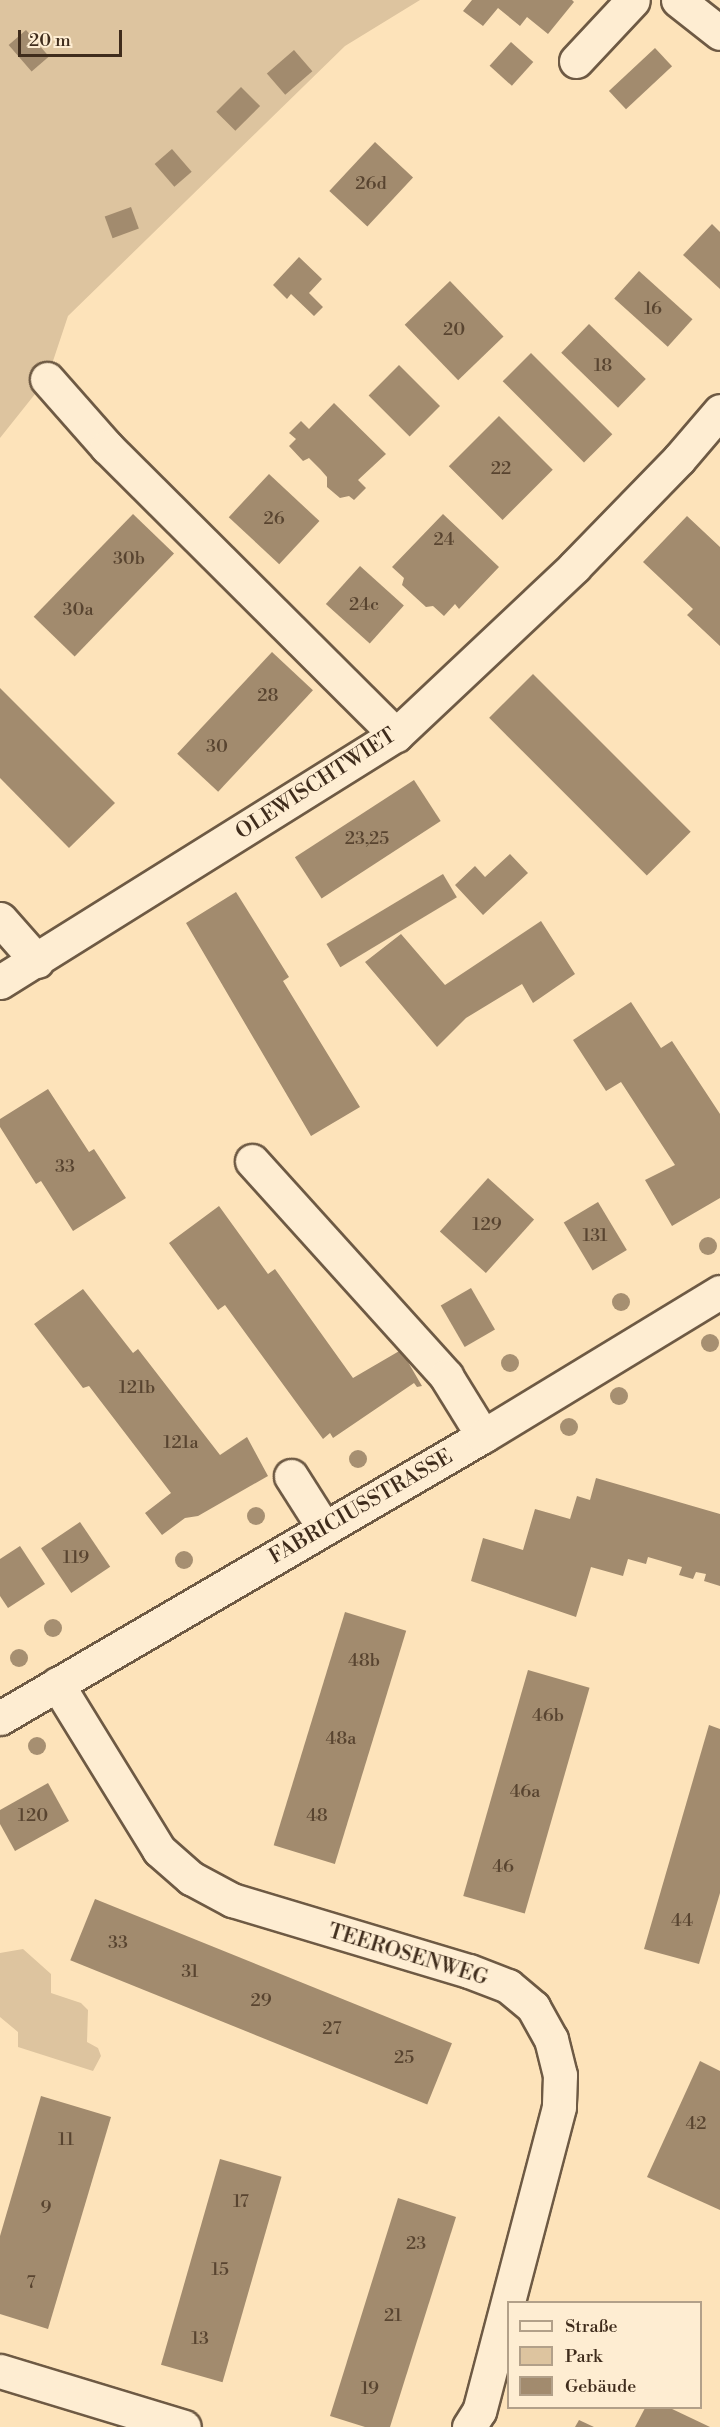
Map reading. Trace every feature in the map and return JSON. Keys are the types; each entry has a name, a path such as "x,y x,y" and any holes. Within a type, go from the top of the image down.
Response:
{"street":[{"path":"576,61 633,0"},
{"path":"678,0 720,33"},
{"path":"46,379 107,447 396,735"},
{"name":"OLEWISCHTWIET","path":"0,982 396,735 574,567 679,459 720,411"},
{"path":"0,919 37,961"},
{"path":"252,1161 446,1376 483,1436"},
{"name":"FABRICIUSSTRASSE","path":"0,1718 483,1436 720,1292"},
{"path":"291,1476 324,1528"},
{"name":"TEEROSENWEG","path":"57,1684 159,1850 191,1878 232,1900 479,1974 508,1986 533,2007 551,2039 560,2075 559,2107 508,2301"},
{"name":"TEEROSENWEG","path":"470,2427 482,2399 507,2304"},
{"path":"0,2371 184,2427"}],"green space":[{"path":"0,0 420,0 345,46 68,316 47,379 0,438"},
{"path":"23,1949 51,1974 51,1993 81,2003 88,2010 87,2042 98,2048 101,2056 93,2071 18,2047 18,2032 0,2017 0,1953"}],"building":[{"path":"472,0 572,0 574,2 548,34 527,17 520,26 498,8 483,26 463,11"},
{"path":"26,30 49,56 32,72 9,45"},
{"path":"511,42 533,62 512,86 490,66"},
{"path":"655,48 672,66 626,109 609,91"},
{"path":"294,50 312,71 285,95 267,74"},
{"path":"241,87 260,106 235,131 216,112"},
{"path":"375,142 413,177 367,226 329,191"},
{"path":"172,149 192,172 174,187 155,164"},
{"path":"131,207 139,229 113,238 105,217"},
{"path":"712,224 720,232 720,289 683,255"},
{"path":"299,257 322,279 309,293 323,307 314,316 291,294 287,299 273,285"},
{"path":"639,271 693,319 668,347 614,298"},
{"path":"450,281 503,336 458,380 405,325"},
{"path":"589,324 646,379 618,408 561,353"},
{"path":"531,353 612,434 584,463 503,381"},
{"path":"399,365 440,406 410,436 369,395"},
{"path":"334,403 386,454 358,480 366,488 354,500 349,496 340,498 327,487 327,477 320,469 309,458 303,461 289,446 296,439 289,433 301,421 309,429"},
{"path":"499,416 553,470 503,520 449,466"},
{"path":"269,474 319,521 279,564 229,517"},
{"path":"133,514 174,554 75,656 34,617"},
{"path":"443,514 499,567 459,609 455,604 444,616 433,606 426,607 402,585 404,578 392,567"},
{"path":"687,516 720,547 720,646 687,615 693,609 643,562"},
{"path":"360,566 404,605 370,643 326,604"},
{"path":"272,652 313,690 218,792 177,754"},
{"path":"533,674 691,832 647,876 489,718"},
{"path":"0,688 115,803 69,848 0,778"},
{"path":"414,780 441,821 322,898 295,857"},
{"path":"510,854 528,873 483,915 455,885 475,866 485,877"},
{"path":"443,874 457,897 340,967 326,944"},
{"path":"236,892 289,977 283,981 360,1107 311,1136 186,923"},
{"path":"541,921 575,974 533,1003 522,984 466,1018 437,1047 365,962 401,934 445,985"},
{"path":"631,1002 661,1048 672,1041 720,1114 720,1198 672,1226 645,1180 675,1165 621,1082 606,1091 573,1040"},
{"path":"48,1089 89,1152 94,1149 126,1198 73,1231 41,1181 36,1184 0,1127 0,1119"},
{"path":"488,1178 534,1219 486,1273 440,1232"},
{"path":"598,1202 627,1250 593,1271 564,1223"},
{"path":"219,1206 268,1274 275,1269 353,1378 401,1350 422,1386 417,1387 414,1383 333,1438 330,1433 323,1439 225,1305 218,1310 169,1243"},
{"path":"471,1288 495,1330 465,1347 441,1306"},
{"path":"83,1289 133,1353 138,1349 220,1455 247,1437 268,1476 198,1516 185,1518 162,1535 145,1513 171,1493 89,1386 83,1388 34,1324"},
{"path":"596,1478 720,1514 720,1586 704,1581 706,1574 696,1572 693,1579 679,1575 682,1567 648,1557 646,1564 628,1559 623,1576 591,1567 576,1617 471,1581 483,1538 523,1550 535,1509 570,1519 577,1496 590,1500"},
{"path":"80,1522 110,1567 71,1593 41,1548"},
{"path":"20,1546 45,1584 8,1608 0,1596 0,1559"},
{"path":"345,1612 406,1631 335,1864 274,1845"},
{"path":"528,1670 590,1688 525,1914 463,1896"},
{"path":"709,1725 720,1729 720,1893 699,1964 644,1949"},
{"path":"48,1783 69,1821 15,1851 0,1824 0,1810"},
{"path":"95,1899 452,2043 427,2104 70,1960"},
{"path":"700,2061 720,2071 720,2210 647,2177"},
{"path":"41,2096 111,2117 48,2329 0,2314 0,2236"},
{"path":"220,2159 282,2177 223,2382 161,2365"},
{"path":"398,2198 456,2217 390,2427 365,2427 330,2416"},
{"path":"644,2409 672,2409 710,2427 635,2427"},
{"path":"579,2420 594,2427 575,2427"}]}
